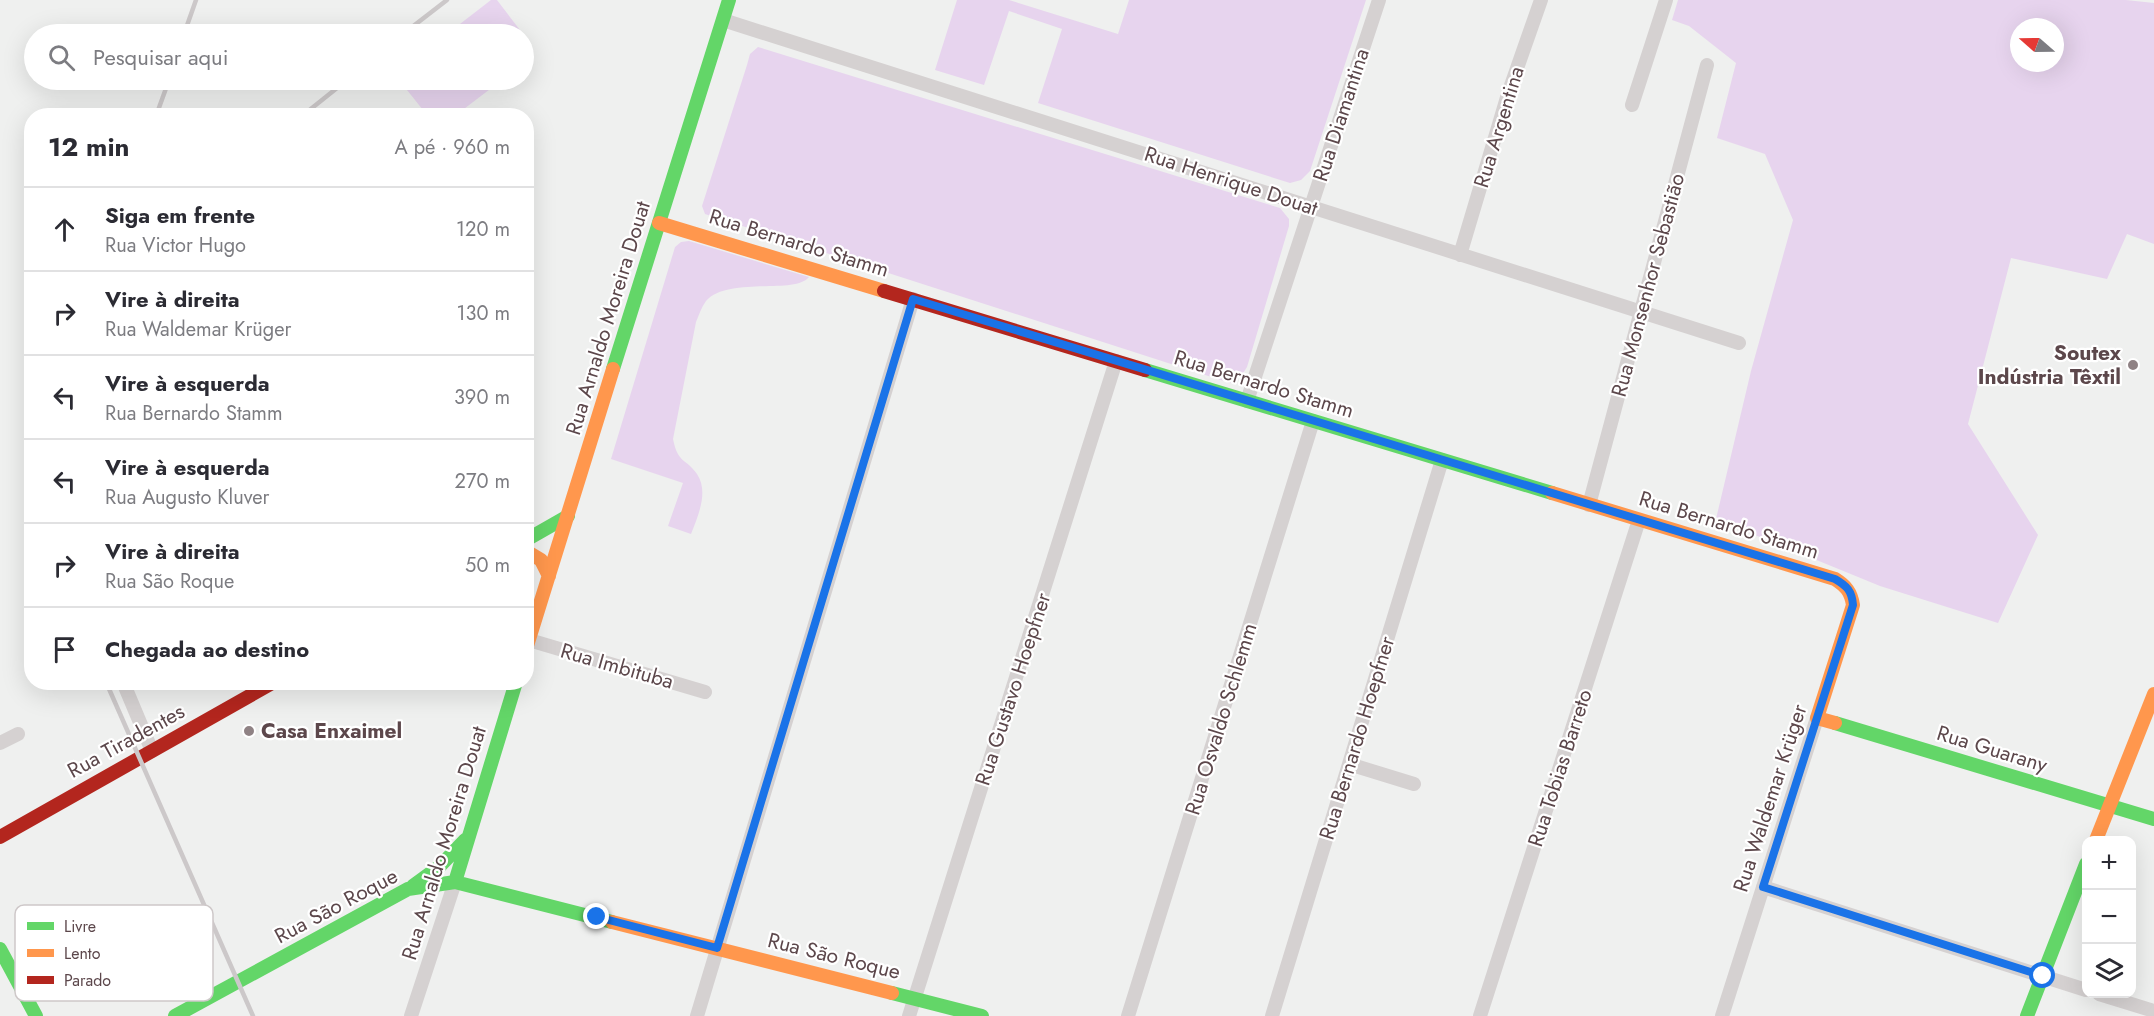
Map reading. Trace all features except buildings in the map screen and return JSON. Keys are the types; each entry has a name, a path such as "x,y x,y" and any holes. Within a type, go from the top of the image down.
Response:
{"street":[{"name":"Rua Arnaldo Moreira Douat","path":"534,625 729,0"},
{"name":"Rua Diamantina","path":"1247,401 1379,0"},
{"name":"Rua Argentina","path":"1460,255 1508,94 1541,0"},
{"path":"1632,105 1666,0"},
{"name":"Rua Henrique Douat","path":"723,20 1738,343"},
{"name":"Rua Monsenhor Sebastião","path":"1589,505 1707,65"},
{"name":"Rua Bernardo Stamm","path":"659,222 1835,579 1852,593"},
{"path":"697,1016 913,299"},
{"name":"Rua Gustavo Hoepfner","path":"909,1016 1116,361"},
{"name":"Rua Osvaldo Schlemm","path":"1128,1016 1313,421"},
{"name":"Rua Bernardo Hoepfner","path":"1272,1016 1442,460"},
{"path":"534,535 568,516"},
{"name":"Rua Tobias Barreto","path":"1480,1016 1639,520"},
{"path":"534,555 546,565 549,576"},
{"name":"Rua Waldemar Krüger","path":"1722,1016 1853,605 1852,593"},
{"name":"Rua Imbituba","path":"534,646 705,692"},
{"path":"126,690 152,751"},
{"path":"246,690 249,696"},
{"name":"Rua Tiradentes","path":"0,837 260,690"},
{"name":"Rua Arnaldo Moreira Douat","path":"411,1016 514,690"},
{"path":"2098,836 2154,694"},
{"name":"Rua Guarany","path":"1817,718 2154,819"},
{"path":"0,743 18,734"},
{"path":"1349,764 1414,784"},
{"path":"408,889 452,855 470,831"},
{"path":"2027,1016 2082,874"},
{"name":"Rua São Roque","path":"213,995 408,889 455,882 982,1016"},
{"path":"1763,887 2082,989"},
{"path":"0,949 15,977"},
{"path":"2114,998 2154,1011"},
{"path":"28,1001 36,1016"},
{"name":"Rua São Roque","path":"175,1016 203,1001"}],"shaded area":[{"path":"491,0 497,0 515,24 460,24"},
{"path":"957,0 1009,0 1118,34 1129,0 1366,0 1310,171 1301,180 1290,183 1038,103 1062,29 1009,11 984,85 935,70"},
{"path":"1678,0 2126,0 2154,3 2154,244 2127,234 2107,279 2011,258 1968,424 2038,535 1998,623 1880,586 1716,519 1751,371 1793,220 1765,154 1717,138 1736,63 1689,26 1672,20"},
{"path":"758,47 1280,208 1289,219 1289,226 1247,367 1242,375 1230,383 705,214 702,206 750,54"},
{"path":"407,90 489,90 465,108 421,108"},
{"path":"689,241 809,277 790,285 729,289 706,301 701,309 696,322 673,439 677,453 697,474 702,488 701,504 691,534 668,526 683,483 611,459 675,247 681,242"}],"railway":[{"path":"188,24 196,0"},
{"path":"416,24 447,0"},
{"path":"159,108 165,90"},
{"path":"312,108 334,90"},
{"path":"110,690 204,905"},
{"path":"213,925 253,1016"}],"traffic: fast":[{"path":"613,369 729,0"},
{"path":"1145,370 1552,493"},
{"path":"534,535 568,516"},
{"path":"455,882 514,690"},
{"path":"1835,723 2154,819"},
{"path":"413,886 439,867 465,840"},
{"path":"2027,1016 2082,874"},
{"path":"213,995 408,889 455,882 612,922"},
{"path":"0,949 15,977"},
{"path":"892,993 982,1016"},
{"path":"28,1001 36,1016"},
{"path":"175,1016 203,1001"}],"traffic: slow":[{"path":"659,223 884,291"},
{"path":"534,623 613,369"},
{"path":"1552,493 1835,579 1842,584 1851,596 1853,605 1817,718 1835,723"},
{"path":"534,556 541,560 549,576"},
{"path":"2098,836 2154,694"},
{"path":"612,922 892,993"}],"traffic: jam":[{"path":"884,291 1145,370"},
{"path":"0,837 260,690"}],"place":[{"name":"Soutex Indústria Têxtil","path":"2133,365"},
{"name":"Casa Enxaimel","path":"249,731"}],"route":[{"path":"597,917 717,948 913,299 1835,579 1852,593 1853,605 1763,887 2043,976"}]}
